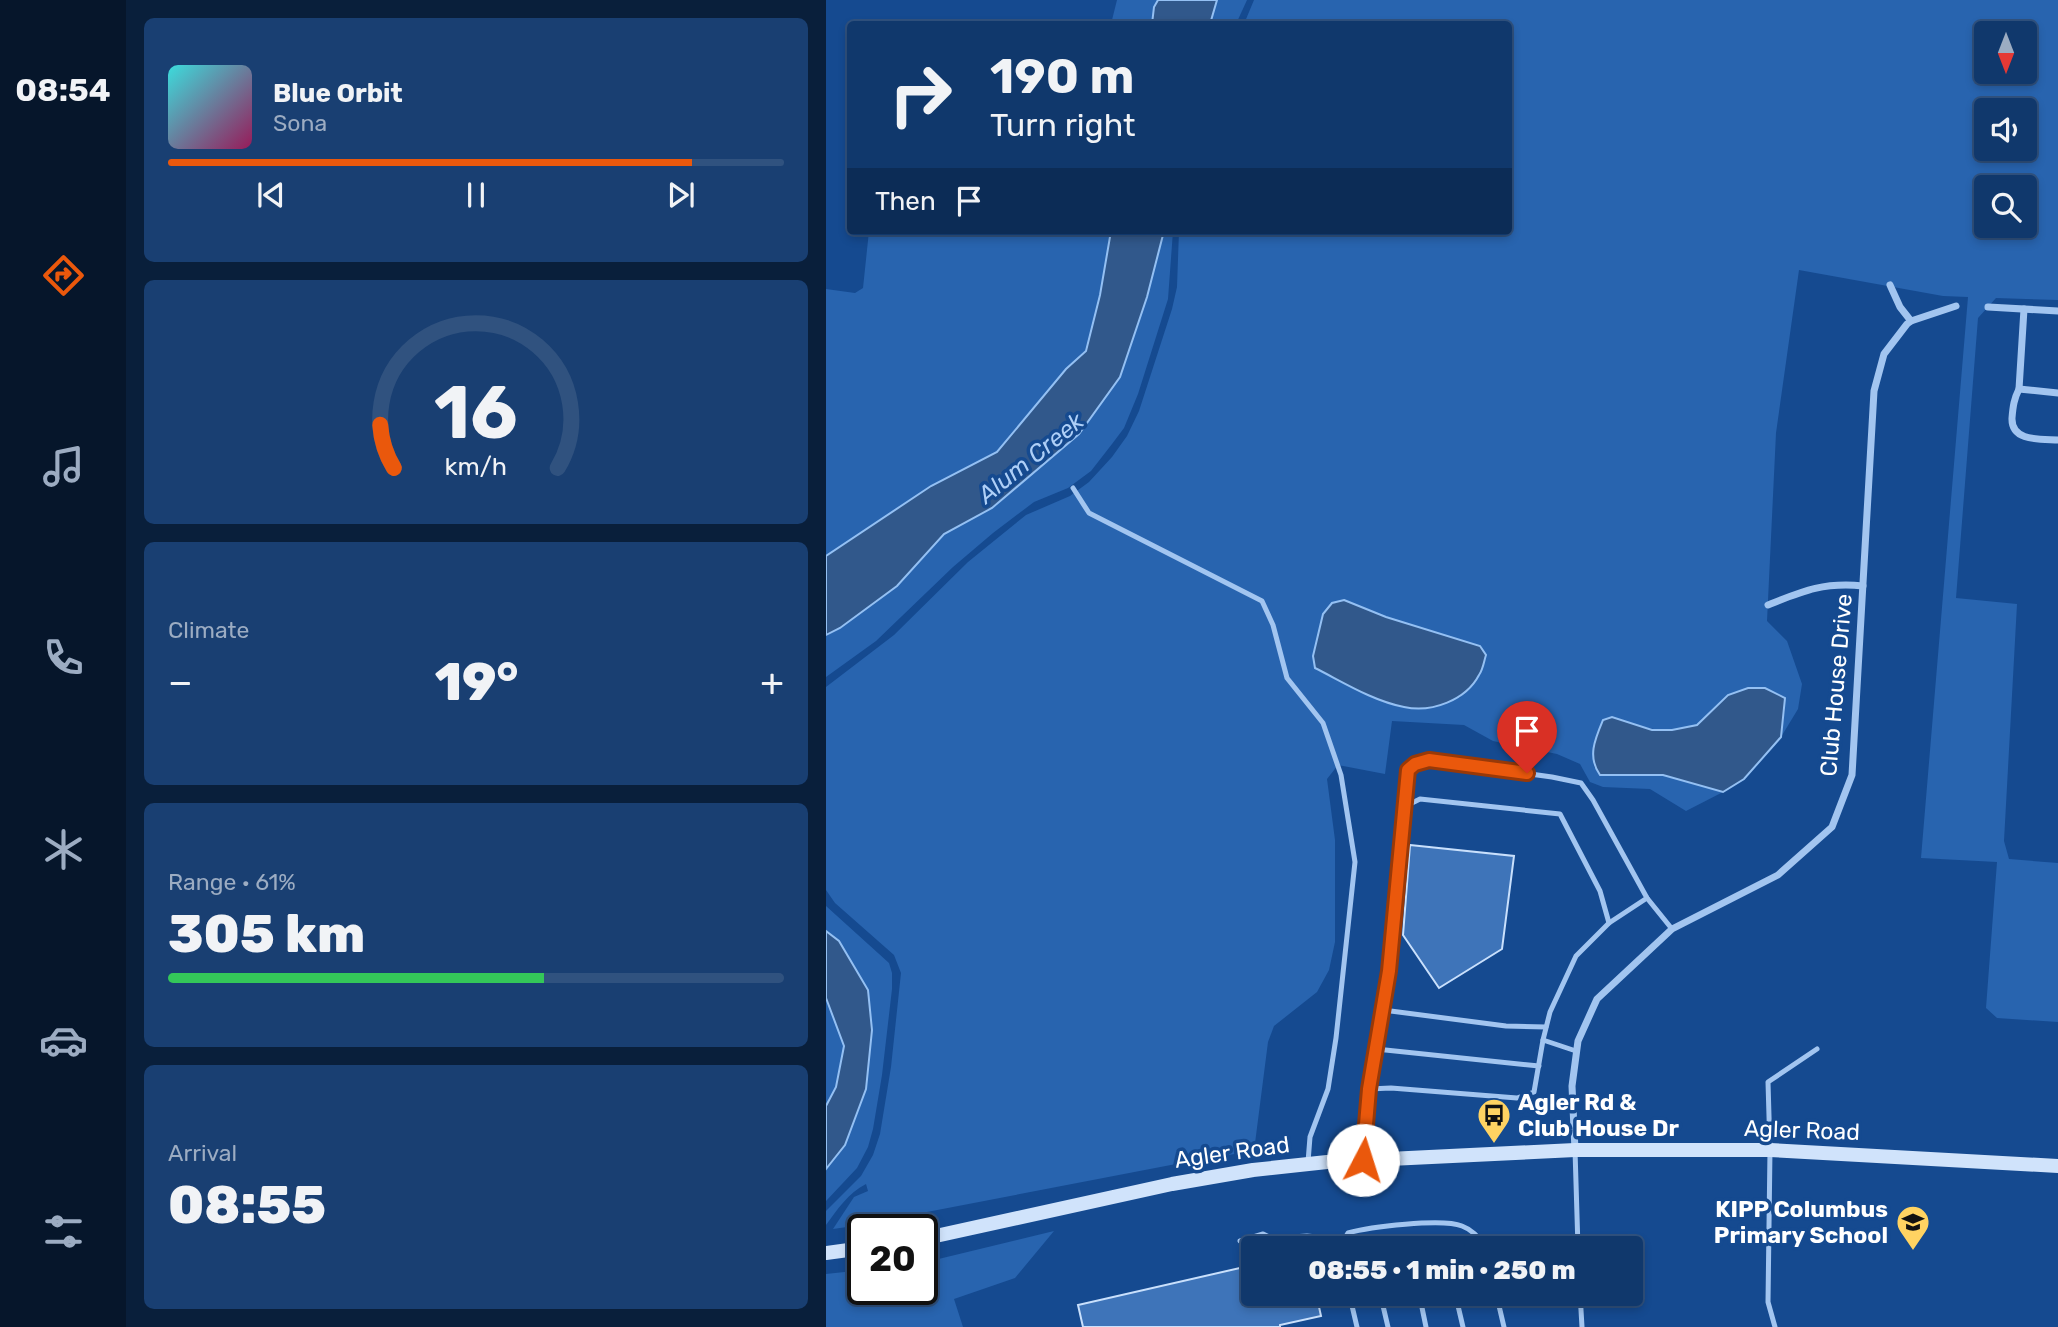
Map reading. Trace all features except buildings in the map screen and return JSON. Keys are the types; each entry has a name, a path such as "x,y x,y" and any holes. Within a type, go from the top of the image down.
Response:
{"main road":[{"name":"Agler Road","path":"938,1235 1172,1184 1253,1170 1363,1160 1574,1150 1770,1150 2058,1166"},
{"path":"826,1253 847,1250"}],"street":[{"path":"1890,285 1900,307 1911,321 1956,306"},
{"path":"1988,307 2058,311"},
{"path":"2024,309 2018,389 2013,400 2012,424 2017,433 2026,438 2058,440"},
{"name":"Club House Drive","path":"1574,1150 1572,1086 1578,1041 1597,999 1672,929 1778,875 1832,827 1852,775 1874,391 1884,354 1911,321"},
{"path":"2018,389 2058,393"},
{"path":"1768,605 1808,589 1842,584 1863,586"}],"lane":[{"path":"1073,488 1089,513 1262,601 1273,625 1287,678 1323,723 1341,775 1355,862 1328,1089 1310,1137 1307,1165"},
{"path":"1363,1160 1369,1089 1389,971 1408,770 1415,764 1429,760 1581,783 1594,800 1647,898 1672,929"},
{"path":"1405,806 1420,799 1560,814 1600,891 1609,923"},
{"path":"1369,1089 1391,1088 1517,1098 1534,1092 1550,1012 1576,956 1609,923 1647,898"},
{"path":"1382,1010 1506,1026 1546,1027"},
{"path":"1543,1040 1577,1051"},
{"path":"1376,1049 1539,1066"},
{"path":"1775,1327 1768,1301 1768,1083 1817,1049"},
{"path":"1574,1150 1578,1236"},
{"path":"1346,1236 1366,1227 1450,1222 1465,1226 1478,1236"},
{"path":"1352,1306 1357,1327"},
{"path":"1383,1306 1388,1327"},
{"path":"1422,1306 1426,1327"},
{"path":"1458,1306 1463,1327"},
{"path":"1499,1306 1504,1327"},
{"path":"1581,1306 1582,1327"}],"shaded area":[{"path":"1117,0 1158,0 1152,21 1112,21"},
{"path":"1217,0 1247,0 1237,21 1211,21"},
{"path":"1254,0 2058,0 2058,300 1996,298 1978,318 1956,598 2017,604 2004,841 2009,859 2058,863 2058,1022 1997,1018 1986,1008 1997,862 1921,858 1968,297 1943,296 1799,270 1776,433 1767,621 1787,641 1802,684 1798,709 1781,737 1785,708 1728,695 1703,721 1685,729 1653,729 1612,717 1593,758 1594,767 1600,775 1663,775 1723,792 1686,811 1650,789 1603,787 1590,782 1580,764 1557,754 1493,741 1464,725 1392,721 1385,774 1338,765 1327,779 1335,840 1335,942 1329,970 1317,992 1274,1026 1268,1042 1254,1151 916,1214 847,1214 847,1227 833,1229 854,1197 868,1191 866,1184 839,1207 826,1225 826,1211 861,1176 873,1155 880,1134 891,1067 901,973 894,955 835,903 826,890 826,687 894,635 968,562 1026,515 1070,496 1089,482 1112,457 1127,436 1139,411 1177,287 1179,235 1512,235 1512,21 1245,21","holes":["1344,600 1386,617 1461,697 1428,707 1407,708 1373,697 1315,668"]},
{"path":"869,235 1110,235 1100,295 1086,350 1066,369 997,452 931,486 826,556 826,289 855,293 863,288"},
{"path":"1163,235 1173,235 1168,299 1138,394 1124,428 1091,471 1068,488 1034,502 993,533 953,567 876,641 826,677 826,635 840,628 897,586 944,534 992,508 1079,434 1120,377 1147,297"},
{"path":"826,906 889,963 892,989 882,1075 868,1147 857,1168 826,1201 826,1169 845,1145 866,1089 839,941 826,931"},
{"path":"826,998 844,1046 836,1087 826,1106"},
{"path":"1054,1231 1015,1278 954,1299 963,1327 826,1327 826,1274 847,1272 847,1305 938,1305 938,1259"}],"water":[{"path":"1158,0 1217,0 1211,21 1152,21"},
{"name":"Alum Creek","path":"1110,235 1163,235 1147,297 1120,377 1079,434 992,508 944,534 897,586 840,628 826,635 826,556 931,486 997,452 1066,369 1086,351 1100,295"},
{"path":"1344,600 1386,617 1480,646 1486,655 1480,673 1473,684 1457,698 1437,706 1415,708 1404,707 1358,691 1315,668 1313,656 1323,614 1332,603"},
{"path":"1748,688 1765,688 1785,698 1781,737 1744,779 1723,792 1663,775 1600,775 1596,768 1594,748 1603,720 1612,717 1652,730 1672,730 1697,725 1728,695"},
{"path":"826,931 839,941 868,990 872,1030 866,1089 845,1145 826,1169 826,1106 836,1087 844,1046 826,998"}],"place":[{"name":"Agler Rd & Club House Dr","path":"1494,1145"},
{"name":"KIPP Columbus Primary School","path":"1913,1252"}],"route":[{"path":"1363,1160 1369,1089 1389,971 1408,770 1415,764 1429,760 1527,773"}]}
